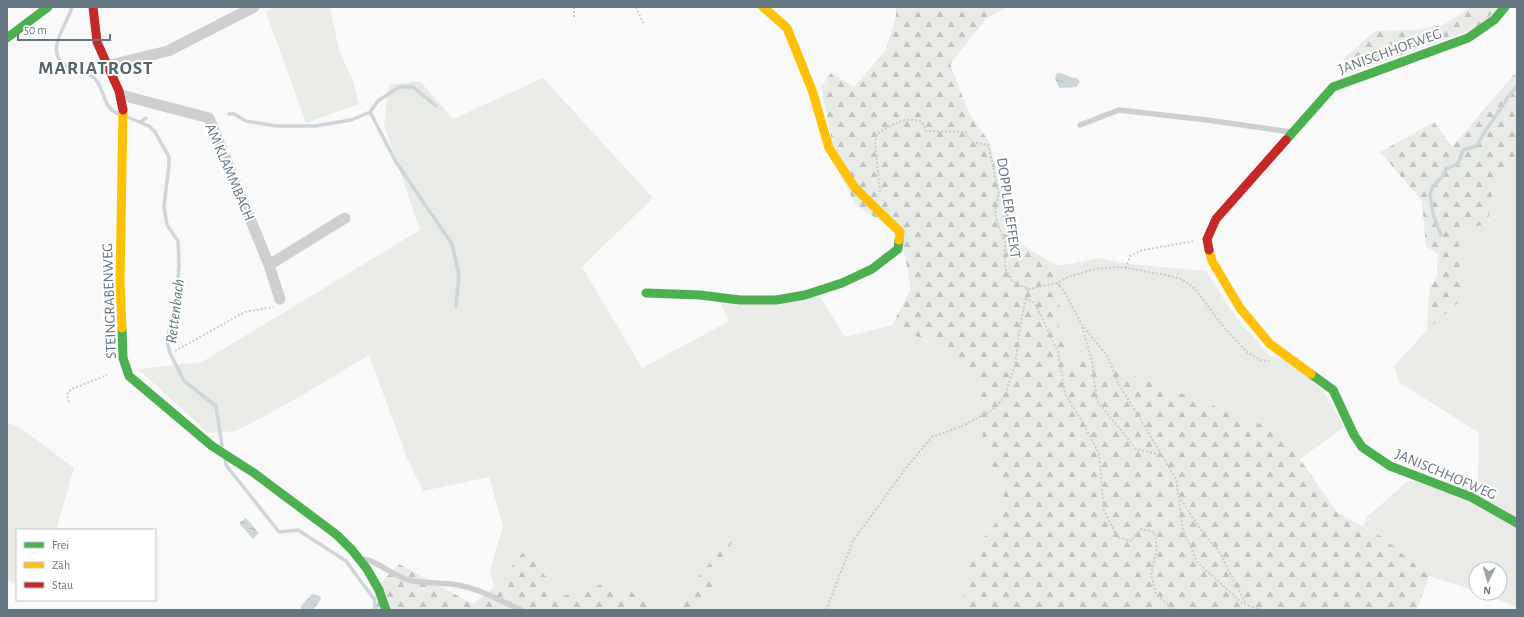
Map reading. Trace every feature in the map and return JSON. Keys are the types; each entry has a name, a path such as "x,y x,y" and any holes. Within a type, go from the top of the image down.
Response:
{"street":[{"path":"7,38 48,7"},
{"name":"STEINGRABENWEG","path":"93,7 94,29 99,46 106,66 121,95 123,107 120,283 123,358 126,370 129,376 225,455 254,473 325,525 347,544 360,559 379,592 386,610"},
{"path":"106,66 168,51 254,7"},
{"path":"646,293 700,295 740,300 776,300 805,295 842,283 872,270 898,249 900,232 856,188 829,148 812,90 786,28 763,7"},
{"name":"JANISCHHOFWEG","path":"1505,7 1494,20 1468,38 1333,87 1216,219 1208,240 1212,261 1240,308 1270,344 1333,390 1354,435 1362,447 1390,466 1471,497 1517,523"},
{"name":"AM KLAMMBACH","path":"121,95 209,118 270,265 280,299"},
{"path":"270,265 345,218"}],"lane":[{"path":"1080,125 1119,110 1293,132"},
{"path":"360,559 370,560 386,570 408,580 459,585 483,592 521,610"}],"path":[{"path":"574,7 574,18"},
{"path":"636,7 644,25"},
{"name":"DOPPLER EFFEKT","path":"880,193 875,143 877,134 898,122 915,118 922,122 926,131 965,132 972,142 988,145 999,193 996,209 997,222 1005,242 1006,268 1012,281 1028,289"},
{"path":"1126,268 1130,256 1143,250 1185,242 1208,240"},
{"path":"1028,289 1057,283 1068,277 1095,269 1120,267 1182,279 1196,290 1222,325 1246,351 1260,360 1272,362"},
{"path":"1057,283 1064,291 1082,325 1108,357 1118,384 1176,479 1183,529 1197,562 1242,603 1260,610"},
{"path":"826,610 853,541 906,468 932,437 962,426 991,411 1004,398 1015,365 1020,328 1028,289"},
{"path":"1028,289 1027,299 1035,303 1058,352 1066,394 1099,454 1104,510 1117,537 1131,541 1141,529 1154,532 1157,546 1152,574 1156,594 1174,610"},
{"path":"175,351 245,312 267,309 279,302 280,299"},
{"path":"1082,325 1092,360 1097,401 1136,449 1162,455"},
{"path":"69,402 67,396 68,392 72,389 107,375"},
{"path":"1178,495 1198,526 1219,552 1247,605"}],"green space":[{"path":"274,7 330,7 339,50 353,81 359,104 306,123 266,12"},
{"path":"896,7 1006,7 986,19 950,64 969,113 990,143 1002,197 1022,245 1058,266 1060,273 1059,328 1068,357 1132,375 1281,432 1337,512 1382,537 1429,576 1417,610 960,610 966,590 968,557 1008,508 983,440 978,373 940,347 892,325 911,289 902,241 885,224 855,204 838,170 821,87 831,73 854,87 886,50 896,16"},
{"path":"1470,7 1499,7 1479,27 1340,77 1345,57 1375,31 1414,30 1443,25"},
{"path":"1517,71 1517,157 1495,173 1488,223 1458,232 1462,299 1427,330 1429,290 1437,277 1438,254 1426,246 1422,201 1380,152 1434,122 1452,147"},
{"path":"543,78 653,198 582,267 642,368 729,321 720,302 820,297 845,337 892,325 940,347 978,373 983,440 1008,508 968,557 966,590 960,610 703,610 705,607 684,593 679,610 656,610 628,589 606,583 560,597 526,549 494,587 490,570 503,526 489,477 423,491 407,458 369,355 301,396 237,431 208,433 138,369 202,362 420,230 384,125 389,85 420,81 453,119"},
{"path":"1517,157 1517,607 1502,601 1508,601 1508,561 1468,561 1468,588 1429,576 1382,537 1363,526 1368,516 1409,480 1435,488 1478,486 1479,433 1399,382 1394,366 1427,330 1462,299 1458,232 1488,223 1495,173"},
{"path":"1100,258 1128,264 1206,271 1235,316 1270,356 1295,362 1326,395 1344,427 1300,459 1281,432 1132,375 1068,357 1059,328 1060,273 1058,266"},
{"path":"7,423 18,426 74,468 56,529 16,529 16,584 7,580"},
{"path":"735,534 703,610 679,610 684,593"},
{"path":"526,549 560,597 606,583 628,589 656,610 371,610 377,587 399,564 473,604 494,587"}],"water":[{"path":"1057,73 1077,78 1080,82 1076,87 1059,88 1055,78"},
{"path":"246,518 259,533 253,539 239,523"},
{"path":"312,594 321,597 320,601 313,610 301,610 301,606"}],"waterway":[{"name":"Rettenbach","path":"72,7 58,40 56,48 57,56 62,62 71,68 94,77 99,84 107,104 114,112 119,114"},
{"path":"1441,235 1433,214 1430,194 1433,186 1442,177 1446,169 1458,164 1463,150 1477,146 1488,127 1517,86"},
{"path":"370,112 378,101 399,87 413,87 436,106"},
{"path":"229,114 234,114 246,121 276,126 315,126 351,120 370,112 396,162 452,244 459,275 456,306"},
{"name":"Rettenbach","path":"127,117 149,126 155,132 169,157 164,206 167,225 178,241 179,264 176,316 169,330 167,341 170,353 184,381 216,406 222,446"},
{"name":"Rettenbach","path":"140,122 146,118"},
{"name":"Rettenbach","path":"225,460 226,465 279,532 298,530 346,561 374,599 376,610"}],"traffic: fast":[{"path":"7,38 48,7"},
{"path":"1286,140 1333,87 1468,38 1494,20 1505,7"},
{"path":"646,293 700,295 740,300 776,300 805,295 842,283 872,269 898,249 899,240"},
{"path":"122,328 123,358 129,376 212,446 254,473 337,535 352,550 367,569 379,590 386,610"},
{"path":"1311,374 1333,390 1354,435 1362,447 1390,466 1471,497 1517,523"}],"traffic: slow":[{"path":"763,7 787,28 812,90 829,148 855,188 900,232 899,240"},
{"path":"122,328 120,283 123,110"},
{"path":"1209,250 1212,261 1240,308 1270,344 1311,374"}],"traffic: jam":[{"path":"93,7 97,42 119,91 123,110"},
{"path":"1209,250 1207,239 1216,219 1286,140"}],"district":[{"name":"MARIATROST","path":"96,67"}]}
